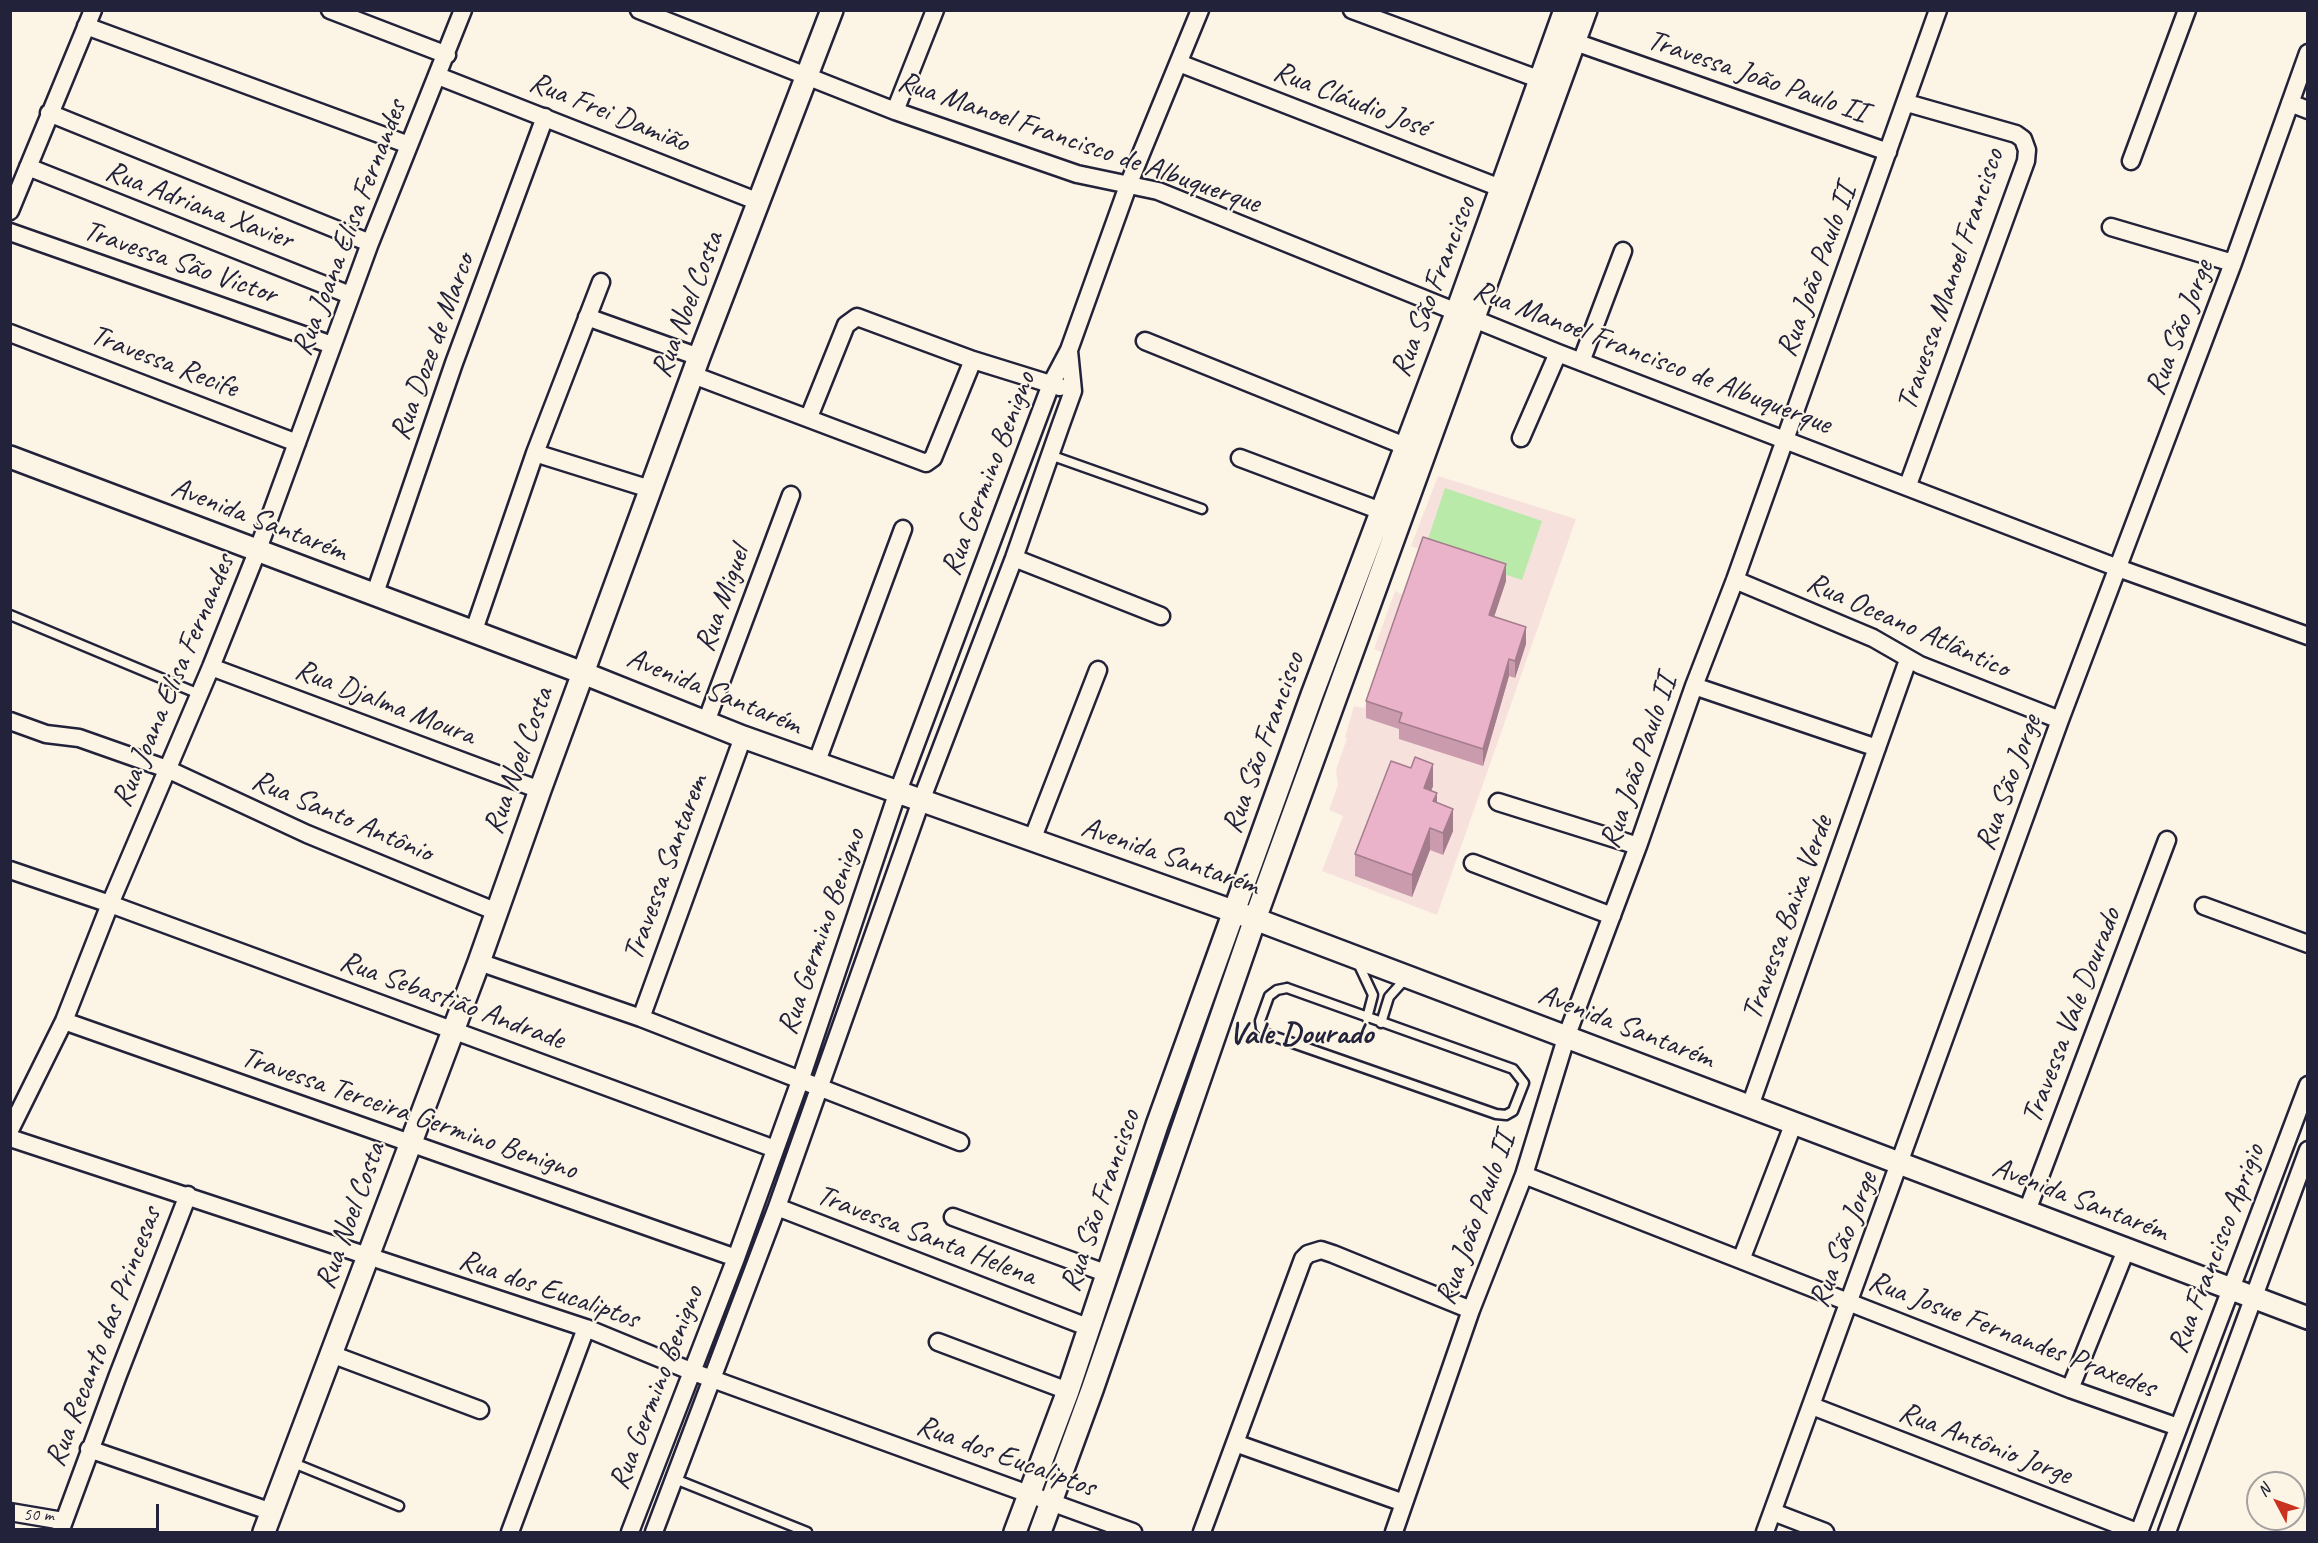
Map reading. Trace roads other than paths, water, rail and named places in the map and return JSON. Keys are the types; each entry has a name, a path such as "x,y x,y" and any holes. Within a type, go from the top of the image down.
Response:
{"street":[{"path":"330,10 447,55"},
{"name":"Rua Joana Elisa Fernandes","path":"10,1130 64,1021 110,904 212,667 257,552 350,295 463,10"},
{"name":"Rua Noel Costa","path":"264,1533 479,962 650,489 832,10"},
{"path":"895,111 935,10"},
{"name":"Rua Germino Benigno","path":"630,1533 736,1258 800,1081 897,794 1051,384 1069,350 1129,183 1200,10"},
{"path":"1352,10 1541,80"},
{"name":"Rua São Francisco","path":"1016,1533 1090,1328 1157,1125 1405,446 1466,315 1503,189 1565,10"},
{"name":"Rua São Francisco","path":"1040,1533 1092,1390 1466,315 1586,10"},
{"name":"Rua João Paulo II","path":"1394,1533 1471,1310 1524,1175 1567,1035 1735,580 1907,103 1938,10"},
{"path":"2132,161 2187,10"},
{"name":"Rua Manoel Francisco de Albuquerque","path":"642,11 895,111 1077,174 1129,183 1158,191 1581,362 1908,485 2118,568 2307,636"},
{"path":"10,211 90,18 409,146"},
{"name":"Travessa João Paulo II","path":"1575,42 1888,152"},
{"name":"Rua São Jorge","path":"1765,1533 1901,1165 2060,720 2233,263 2307,53"},
{"name":"Rua Cláudio José","path":"1179,63 1503,189"},
{"name":"Rua Frei Damião","path":"438,76 759,202"},
{"name":"Travessa Manoel Francisco","path":"1907,103 2016,134 2028,150 2026,161 1908,485"},
{"path":"2290,104 2307,110"},
{"path":"49,113 370,243"},
{"name":"Rua Doze de Marco","path":"374,596 454,363 545,117"},
{"name":"Rua Adriana Xavier","path":"28,167 350,295"},
{"path":"2111,227 2233,263"},
{"name":"Travessa São Victor","path":"10,232 332,345"},
{"path":"1581,362 1623,251"},
{"path":"473,633 535,453 601,282"},
{"path":"587,317 809,417 929,463 973,360"},
{"path":"809,417 846,325 852,319 867,319 973,360 1073,392"},
{"name":"Travessa Recife","path":"10,333 297,443"},
{"path":"1145,341 1405,446"},
{"name":"Rua Germino Benigno","path":"654,1533 777,1207 921,801 1014,558 1073,392 1069,350"},
{"path":"1521,438 1558,353"},
{"path":"535,453 650,489"},
{"name":"Avenida Santarém","path":"10,457 583,673 743,737 897,794 1256,919 1567,1035 1793,1125 2307,1317"},
{"path":"1240,458 1381,511"},
{"name":"Rua Miguel","path":"706,722 791,495"},
{"path":"816,764 903,529"},
{"path":"1014,558 1161,616"},
{"name":"Rua Oceano Atlântico","path":"1735,580 1873,638 1908,660 2060,720"},
{"name":"Travessa Baixa Verde","path":"1750,1106 1908,660"},
{"name":"Rua Djalma Moura","path":"212,667 540,790"},
{"path":"1032,840 1098,670"},
{"path":"1694,686 1877,748"},
{"name":"Rua Santo Antônio","path":"10,722 38,732 79,738 167,769 307,834 497,912"},
{"name":"Travessa Santarem","path":"641,1018 743,737"},
{"path":"1498,801 1638,846"},
{"name":"Travessa Vale Dourado","path":"2027,1211 2167,840"},
{"path":"1473,863 1612,916"},
{"name":"Rua Sebastião Andrade","path":"10,870 110,904 775,1149"},
{"path":"2204,906 2307,944"},
{"path":"479,962 641,1018 960,1142"},
{"name":"Travessa Terceira Germino Benigno","path":"64,1021 736,1258"},
{"name":"Rua Francisco Aprigio","path":"2138,1533 2307,1085"},
{"path":"1741,1260 1793,1125"},
{"name":"Rua dos Eucaliptos","path":"10,1138 586,1328 693,1372 1133,1533"},
{"name":"Rua Francisco Aprigio","path":"2167,1533 2253,1298 2303,1178 2307,1150"},
{"name":"Rua Josue Fernandes Praxedes","path":"1524,1175 2070,1389 2178,1427"},
{"name":"Rua Recanto das Princesas","path":"61,1527 188,1195"},
{"name":"Travessa Santa Helena","path":"777,1207 1090,1328"},
{"path":"953,1217 1108,1274"},
{"path":"1202,1533 1303,1259 1308,1254 1321,1250 1333,1254 1471,1310"},
{"path":"2070,1389 2126,1250"},
{"path":"510,1533 586,1328"},
{"path":"938,1342 1068,1391"},
{"path":"332,1354 480,1410"},
{"name":"Rua Antônio Jorge","path":"1812,1406 2138,1533"},
{"path":"1234,1443 1404,1503"},
{"path":"89,1449 272,1512"},
{"path":"10,1512 61,1527"},
{"path":"1773,1512 1825,1533"}],"lane":[{"path":"1050,455 1202,509"},
{"path":"10,615 199,694"},
{"path":"1355,957 1374,995 1367,1018"},
{"path":"1381,1023 1389,998 1408,976"},
{"path":"1287,988 1381,1023 1513,1069 1524,1083 1513,1111 1506,1115 1496,1114 1278,1038 1267,1034 1261,1028 1260,1021 1269,996 1277,990 1287,988"},
{"path":"291,1462 399,1506"},
{"path":"675,1479 807,1533"}],"district":[{"name":"Vale Dourado","path":"1301,1035"}]}
